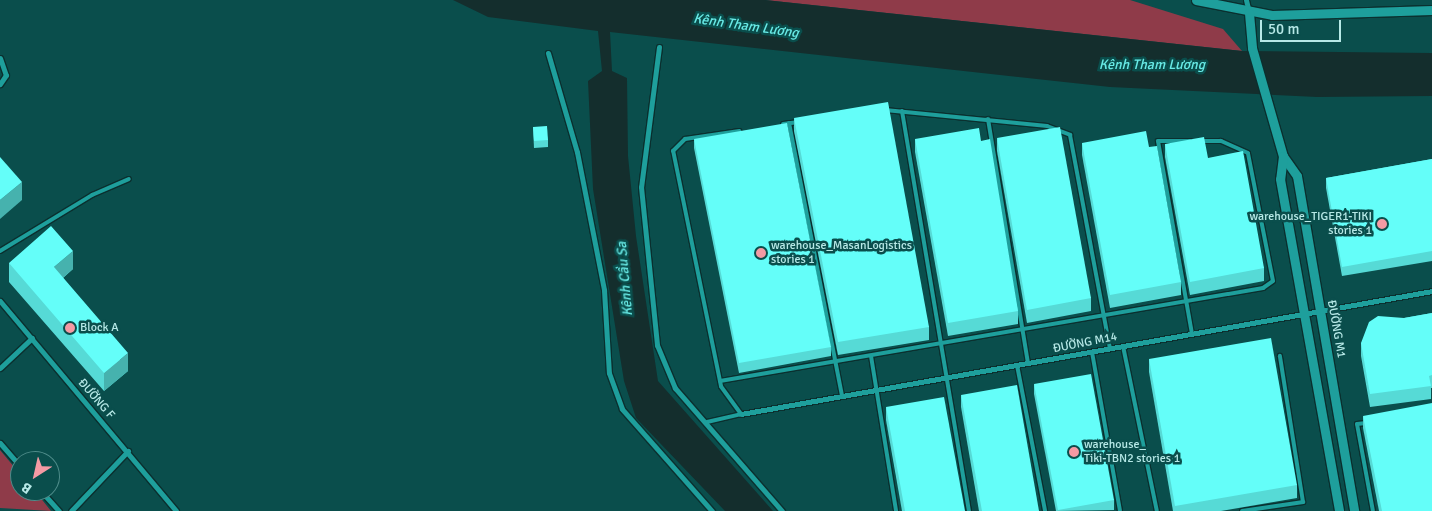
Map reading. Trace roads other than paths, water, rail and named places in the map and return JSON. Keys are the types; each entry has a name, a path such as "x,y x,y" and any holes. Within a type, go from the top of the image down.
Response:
{"street":[{"path":"1196,0 1249,13 1294,16 1432,10"},
{"path":"1246,0 1249,13"},
{"name":"ĐƯỜNG M1","path":"1249,13 1252,48 1282,156 1280,178 1339,511"},
{"path":"659,46 642,187 657,345 675,388 707,422 782,511"},
{"path":"548,53 577,152 604,290 609,373 619,400 712,511"},
{"path":"0,58 6,75 0,84"},
{"name":"ĐƯỜNG M1","path":"1282,156 1297,176 1354,511"},
{"name":"ĐƯỜNG M14","path":"741,414 1432,291"},
{"name":"ĐƯỜNG F","path":"0,301 128,451 176,511"},
{"path":"0,368 32,338"},
{"path":"0,442 10,454"},
{"path":"71,511 128,451"},
{"path":"50,501 59,511"}],"lane":[{"path":"874,110 902,111 1047,126 1070,134 1110,348"},
{"path":"902,111 944,378 969,511"},
{"path":"988,119 1028,363"},
{"path":"780,125 808,120"},
{"path":"789,123 842,396"},
{"path":"707,422 741,414 720,381 673,151 685,139 751,129"},
{"path":"720,381 1022,330 1103,313 1186,300 1264,288 1273,282 1248,153 1221,140 1158,141 1186,300 1192,334"},
{"path":"0,251 92,195 129,178"},
{"path":"1123,346 1157,511"},
{"path":"1092,352 1120,511"},
{"path":"871,356 896,511"},
{"path":"1242,511 1303,502 1280,356"},
{"path":"1017,365 1045,511"},
{"path":"1373,511 1357,424 1376,421"}],"water":[{"name":"Kênh Tham Lương","path":"453,0 765,0 1242,51 1432,53 1432,96 1317,97 1110,87 610,32 612,71 627,78 628,156 636,236 658,381 773,511 725,511 636,418 624,381 593,189 588,81 602,71 598,31 488,17"}],"place":[{"name":"warehouse_TIGER1-TIKI stories 1","path":"1382,224"},
{"name":"warehouse_MasanLogistics stories 1","path":"761,253"},
{"name":"Block A","path":"70,328"},
{"name":"warehouse_ Tiki-TBN2 stories 1","path":"1074,452"}],"water label":[{"name":"Kênh Cầu Sa","path":"625,279"}]}
